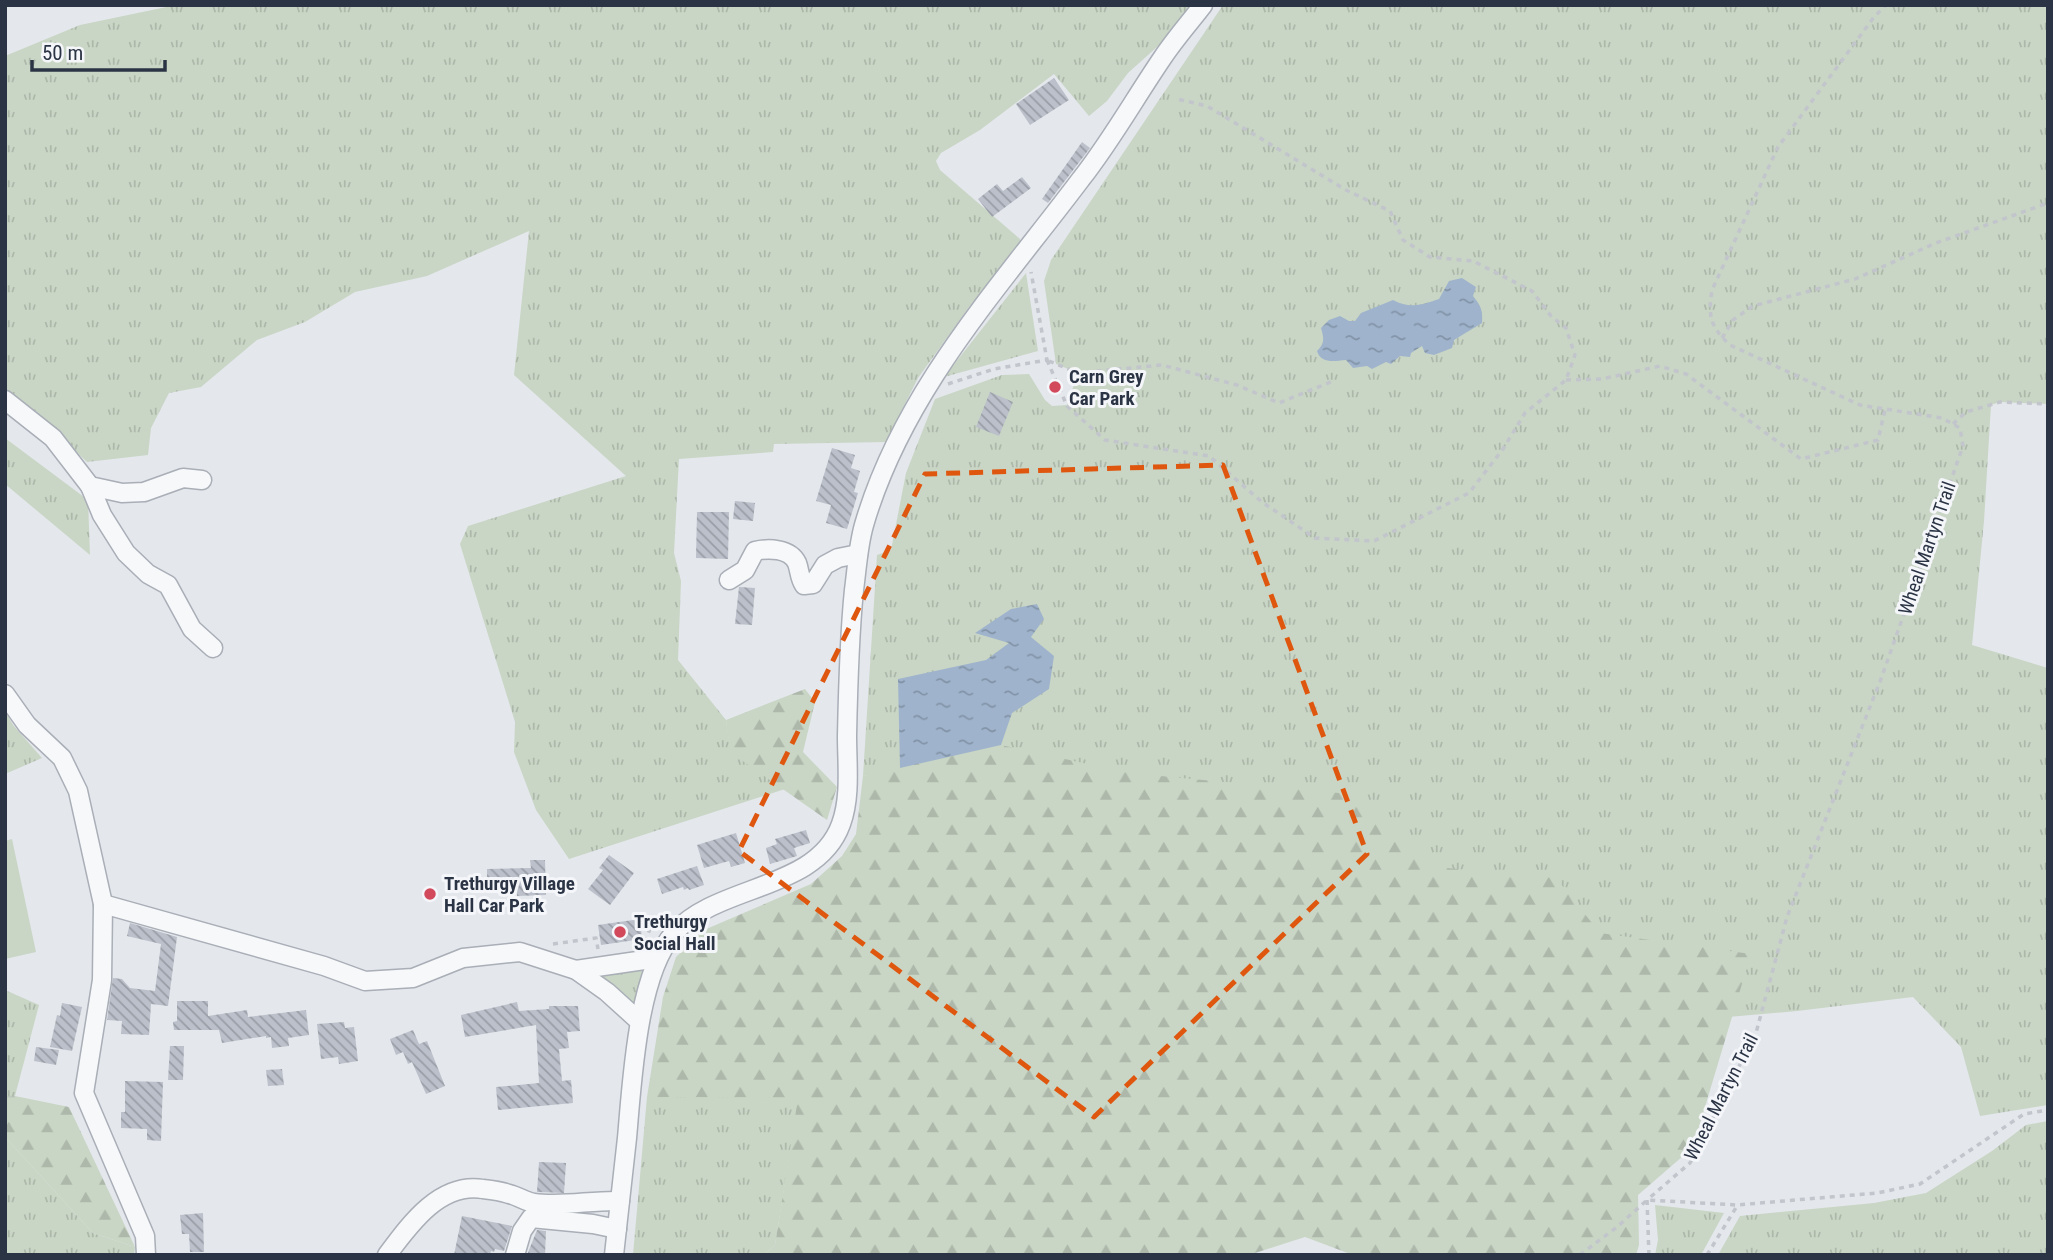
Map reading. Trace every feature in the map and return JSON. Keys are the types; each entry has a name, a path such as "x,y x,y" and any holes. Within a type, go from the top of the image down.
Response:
{"street":[{"path":"614,1255 639,1021 658,958 674,933 698,914 776,880 820,856 831,844 842,823 846,795 848,647 858,554 864,525 890,454 923,391 951,348 1084,175 1166,53 1203,5"},
{"path":"5,400 52,438 90,486 102,515 125,553 148,574 168,585 192,629 213,648"},
{"path":"90,486 122,493 144,492 183,478 202,480"},
{"path":"729,580 745,570 755,551 772,550 792,556 804,584 813,584 825,565 838,558 858,554"},
{"path":"5,694 27,725 62,758 78,792 103,904 102,980 84,1093 145,1236 146,1255"},
{"path":"103,904 324,966 365,981 413,978 464,958 520,952 576,970 607,992 639,1021"},
{"path":"576,970 658,958"},
{"path":"387,1255 424,1210 454,1189 480,1188 510,1194 531,1203 564,1205 591,1200 620,1201"},
{"path":"515,1255 522,1231 531,1218 617,1229"}],"path":[{"path":"1885,5 1778,147 1712,290 1709,312 1715,332 1730,345 1860,405 1942,418 1953,424 1966,412 2000,402 2048,404"},
{"path":"1027,249 1047,360 1067,406 1105,440 1209,456 1262,502 1315,538 1374,541 1469,493 1503,449 1525,412 1566,380 1575,355 1566,328 1551,316 1532,291 1474,261 1430,257 1403,240 1390,211 1346,190 1207,106 1177,99"},
{"path":"1722,338 1732,320 1753,306 1855,279 1937,243 2048,203"},
{"path":"923,391 994,369 1047,360 1078,373 1162,365 1237,385 1279,402 1333,381"},
{"path":"1566,380 1601,379 1660,366 1686,374 1801,458 1878,440 1885,409"},
{"name":"Wheal Martyn Trail","path":"1580,1255 1617,1227 1690,1163 1756,1033 1787,917 1881,678 1963,446 1960,428 1953,424"},
{"path":"633,943 646,940 650,928"},
{"path":"549,944 596,938 597,949 608,947"},
{"path":"1649,1255 1647,1200 1737,1205 1877,1193 1920,1184 2024,1114 2048,1110"},
{"path":"1707,1255 1737,1205"}],"highlighted area":[{"path":"1223,465 1367,854 1094,1117 739,851 925,474"}],"green space":[{"path":"176,5 1191,5 1167,38 1128,73 1107,101 1089,116 1054,74 980,130 941,153 936,161 940,170 1020,239 1020,245 969,307 918,378 886,442 774,444 773,452 679,459 674,553 681,581 678,660 726,720 731,752 785,789 569,859 536,810 514,752 515,722 460,544 468,526 626,476 514,375 529,231 427,276 355,292 305,322 257,340 201,387 169,393 151,428 148,455 87,462 54,431 5,393 5,56 80,25"},
{"path":"1223,5 2048,5 2048,404 2000,402 1991,405 1984,521 1972,645 2048,668 2048,1105 1980,1116 1961,1047 1913,997 1797,1011 1624,1026 871,775 863,776 877,555 891,550 906,473 935,399 1002,375 1029,374 1045,400 1052,406 1067,405 1078,373 1056,364 1044,281 1051,260"},
{"path":"1026,273 1038,351 944,377"},
{"path":"5,438 88,500 90,555 5,484"},
{"path":"805,689 815,702 803,752 837,787 827,820 730,752 726,720"},
{"path":"5,711 13,725 42,758 5,774"},
{"path":"1001,745 1129,773 1339,793 1436,867 1556,878 1600,933 1751,954 1698,1130 1683,1156 1638,1195 1639,1245 1636,1255 1353,1255 1305,1237 1249,1255 764,1255 775,1245 798,1098 647,1097 663,997 676,957 704,930 811,884 842,856 856,834 863,776"},
{"path":"12,839 36,952 5,959 5,841"},
{"path":"643,968 634,1005 600,977"},
{"path":"5,990 39,1005 15,1096 5,1097"},
{"path":"15,1096 69,1107 135,1247 93,1233 5,1137 5,1097"},
{"path":"647,1097 799,1097 775,1245 764,1255 633,1255"},
{"path":"2048,1121 2048,1255 1718,1255 1740,1216 1874,1203 1926,1193 1992,1151 2026,1125"},
{"path":"5,1137 93,1233 135,1247 134,1255 5,1255"},
{"path":"1655,1205 1724,1213 1701,1255 1655,1255 1658,1240"}],"water":[{"path":"1462,278 1476,287 1473,296 1481,308 1482,323 1454,340 1452,348 1434,355 1425,353 1422,346 1411,353 1410,357 1400,356 1391,364 1386,362 1372,369 1367,366 1353,368 1346,360 1328,361 1319,355 1317,351 1323,341 1321,328 1329,320 1340,316 1355,321 1361,313 1393,300 1410,305 1433,301 1439,299 1449,281"},
{"path":"1037,604 1044,619 1031,637 1054,656 1049,689 1012,713 1001,745 900,768 898,679 986,660 1009,643 975,633 1011,609"}],"building":[{"path":"1054,78 1069,100 1030,125 1016,104"},
{"path":"1082,142 1090,148 1048,203 1042,199"},
{"path":"1022,177 1031,188 992,217 978,199 997,184 1003,191"},
{"path":"990,392 1013,402 999,436 976,427"},
{"path":"832,448 855,455 851,468 860,471 854,492 858,493 847,529 826,523 831,505 816,501"},
{"path":"735,501 755,503 753,521 733,519"},
{"path":"697,512 729,512 728,559 696,558"},
{"path":"739,587 755,588 752,625 735,624"},
{"path":"806,830 810,843 794,848 797,856 770,864 766,848 777,844 775,839"},
{"path":"736,833 745,863 731,867 729,861 704,868 697,845"},
{"path":"609,855 634,873 610,905 588,889 603,870 599,868"},
{"path":"530,860 545,860 546,895 517,896 517,889 487,890 487,869 531,868"},
{"path":"697,866 704,885 689,890 684,890 683,887 662,894 657,879"},
{"name":"Trethurgy Social Hall","path":"640,919 642,939 601,945 598,925"},
{"path":"130,923 177,937 168,1006 151,1004 149,1035 121,1034 122,1021 107,1020 113,978 122,979 130,988 155,991 161,944 127,936"},
{"path":"177,1001 208,1001 208,1016 247,1010 248,1017 306,1010 309,1035 288,1038 289,1046 272,1048 271,1037 266,1036 222,1043 219,1030 174,1030"},
{"path":"517,1002 519,1011 549,1009 549,1006 578,1006 580,1031 567,1032 569,1048 559,1049 562,1081 571,1080 573,1103 498,1110 496,1087 539,1083 536,1025 465,1037 461,1015"},
{"path":"62,1003 82,1007 72,1051 50,1047"},
{"path":"344,1022 345,1028 354,1027 358,1061 339,1064 338,1057 321,1059 317,1024"},
{"path":"413,1030 419,1044 427,1041 445,1086 426,1094 412,1062 408,1064 403,1052 396,1055 390,1039"},
{"path":"170,1046 184,1046 183,1080 168,1080"},
{"path":"36,1047 59,1050 56,1065 34,1061"},
{"path":"282,1069 284,1085 268,1086 266,1070"},
{"path":"125,1081 163,1082 161,1141 147,1140 147,1129 121,1128 121,1112 125,1112"},
{"path":"539,1162 566,1163 564,1193 537,1192"},
{"path":"203,1213 204,1252 190,1252 189,1234 182,1234 180,1215"},
{"path":"462,1216 512,1226 504,1251 495,1249 490,1255 454,1255"},
{"path":"537,1230 546,1231 545,1255 527,1255"}],"place":[{"name":"Carn Grey Car Park","path":"1055,387"},
{"name":"Trethurgy Village Hall Car Park","path":"430,894"},
{"name":"Trethurgy Social Hall","path":"620,932"}]}
